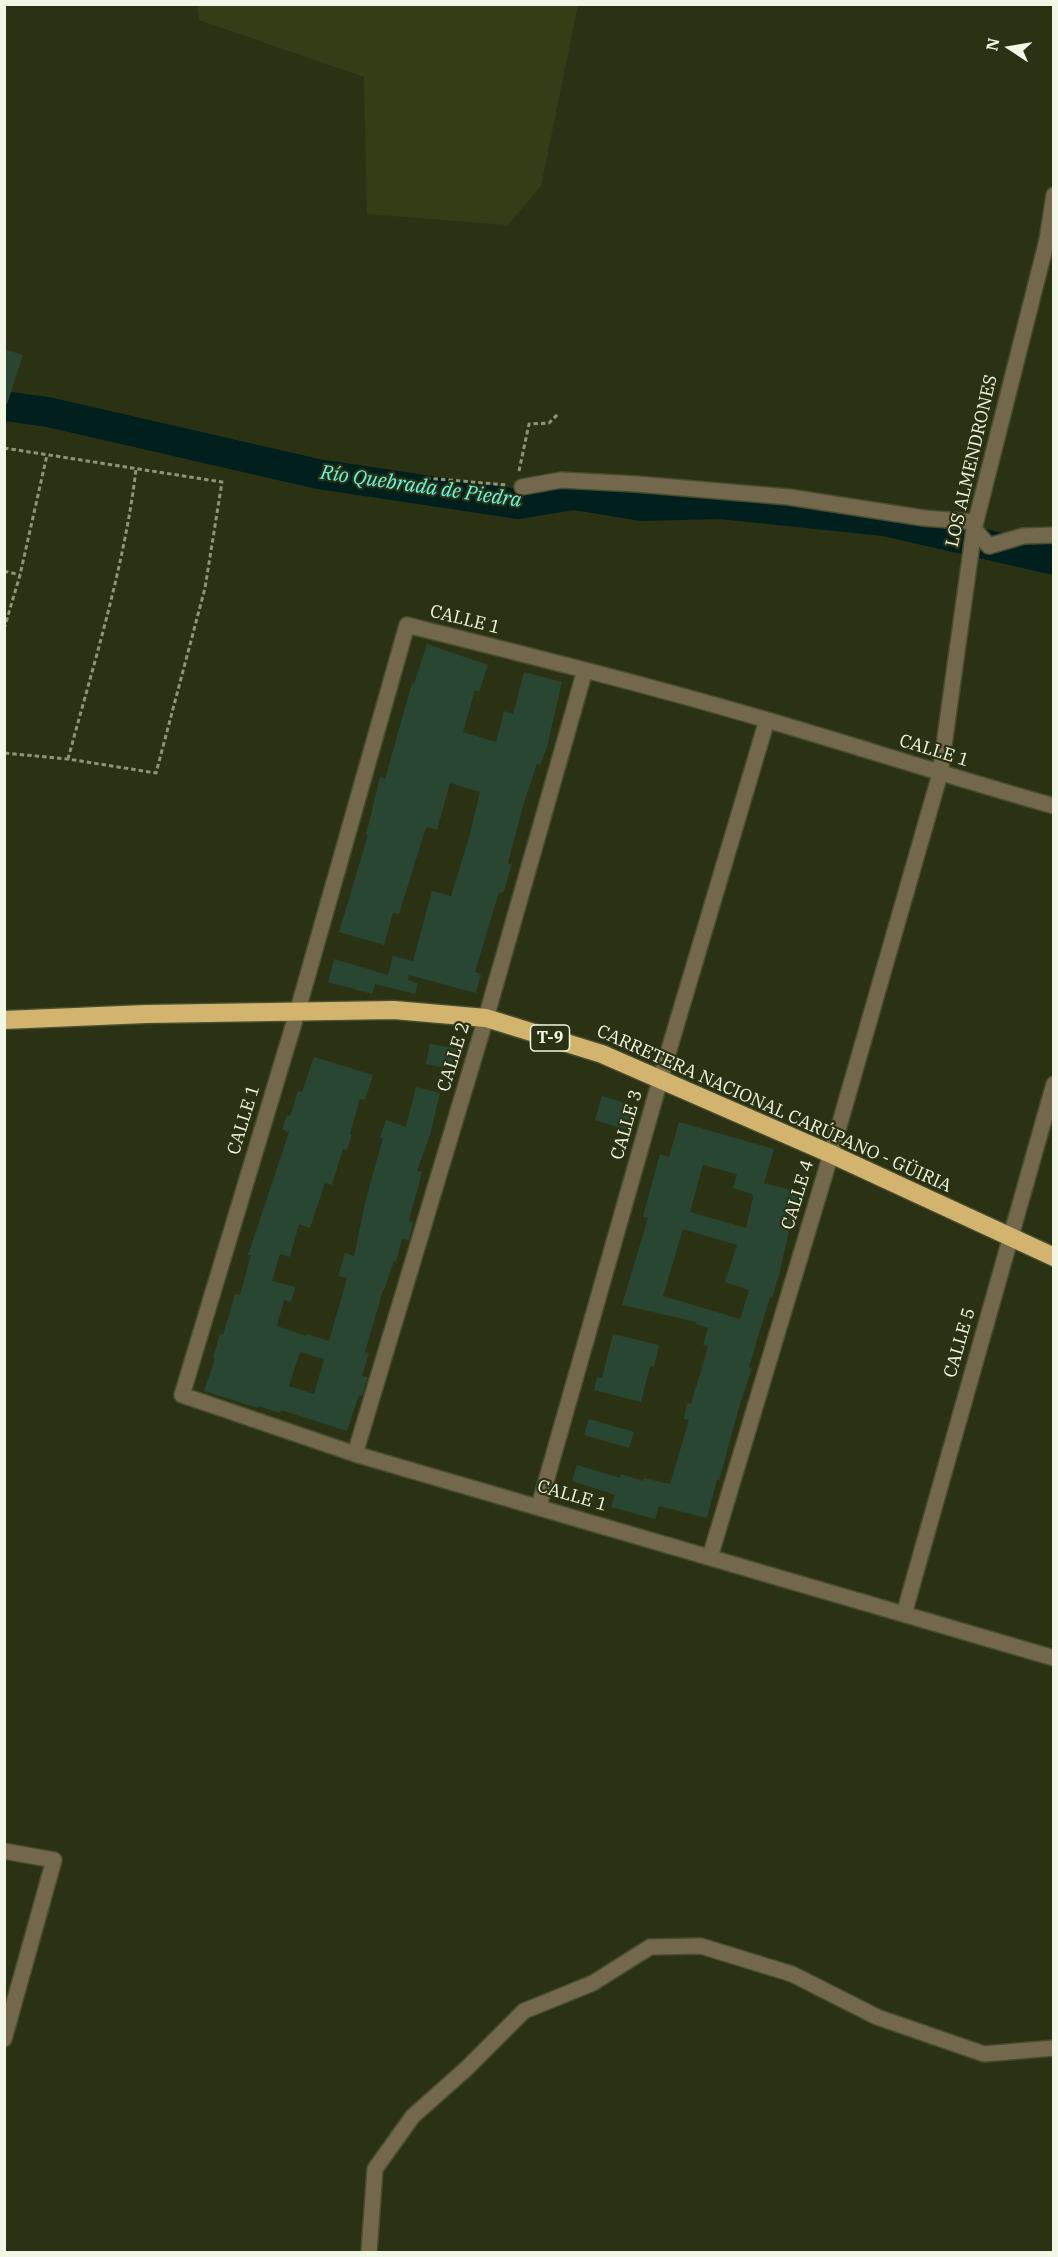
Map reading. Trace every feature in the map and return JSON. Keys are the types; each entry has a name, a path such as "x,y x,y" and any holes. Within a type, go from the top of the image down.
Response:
{"highway":[{"name":"CARRETERA NACIONAL CARÚPANO - GÜIRIA","path":"4,1020 147,1014 394,1010 486,1018 602,1054 831,1154 1053,1257"}],"street":[{"name":"LOS ALMENDRONES","path":"940,774 974,526 1050,240 1053,195"},
{"path":"522,487 561,480 789,496 974,526 989,546 1023,536 1053,535"},
{"name":"CALLE 1","path":"1053,806 940,774 767,720 585,670 407,625 297,1013 182,1395 355,1454 1053,1658"},
{"name":"CALLE 2","path":"355,1454 486,1018 585,670"},
{"name":"CALLE 3","path":"539,1506 660,1080 767,720"},
{"name":"CALLE 4","path":"710,1557 831,1154 940,774"},
{"name":"CALLE 5","path":"904,1614 1053,1084"},
{"path":"4,1851 54,1860 4,2039"},
{"path":"369,2253 375,2169 413,2116 466,2069 524,2011 593,1983 650,1947 701,1946 792,1974 877,2016 984,2054 1053,2048"}],"path":[{"path":"426,478 522,487 519,471 529,424 549,423 559,414"},
{"path":"4,448 222,482 205,588 156,773 68,759 4,753"},
{"path":"4,629 20,574 47,455"},
{"path":"68,759 105,620 133,500 136,468"},
{"path":"4,571 20,574"}],"shaded area":[{"path":"197,5 578,5 541,186 508,225 367,214 364,77 199,20"}],"building":[{"path":"4,349 23,355 7,404 4,404"},
{"path":"427,644 488,665 479,692 475,690 463,732 496,742 504,711 513,714 524,672 562,682 547,747 540,765 537,764 523,806 508,863 512,864 503,893 499,892 475,972 481,974 476,993 409,975 408,980 418,983 415,994 375,984 372,994 328,982 334,959 388,975 393,956 413,961 432,891 451,896 480,792 450,783 437,830 427,827 425,830 399,914 393,913 384,945 339,932 368,835 366,835 380,777 385,779 412,683 414,684"},
{"path":"430,1044 461,1049 457,1070 426,1064"},
{"path":"314,1057 373,1075 365,1100 360,1099 350,1134 352,1135 347,1150 343,1149 332,1185 325,1183 310,1228 299,1224 290,1257 280,1254 272,1281 295,1287 291,1302 284,1300 277,1326 329,1341 347,1278 338,1276 345,1253 354,1256 386,1120 406,1127 416,1087 440,1093 430,1135 417,1171 422,1172 409,1221 413,1222 409,1240 402,1239 396,1262 394,1261 383,1290 365,1352 369,1353 362,1376 368,1377 362,1396 359,1395 347,1431 281,1410 280,1413 258,1406 258,1408 204,1391 215,1359 213,1358 220,1334 223,1335 235,1294 240,1295 251,1255 248,1255 289,1132 282,1129 287,1115 290,1116 298,1091 302,1092","holes":["300,1352 324,1359 314,1394 289,1386"]},
{"path":"602,1096 637,1107 630,1131 595,1120"},
{"path":"679,1122 774,1149 764,1183 802,1193 795,1228 790,1226 779,1275 749,1367 752,1368 707,1518 659,1506 655,1519 611,1507 615,1495 572,1481 577,1465 620,1478 621,1474 643,1481 644,1478 670,1484 689,1420 684,1419 687,1403 691,1404 708,1347 703,1345 708,1328 696,1322 622,1305 648,1218 643,1216 660,1154 669,1157","holes":["703,1165 737,1174 733,1188 752,1194 746,1228 690,1212","683,1229 737,1245 725,1282 749,1290 740,1319 663,1296"]},
{"path":"613,1334 659,1345 654,1367 650,1366 641,1402 594,1390 597,1377 602,1378"},
{"path":"589,1419 634,1432 629,1448 584,1435"}],"waterway":[{"name":"Río Quebrada de Piedra","path":"4,406 48,412 318,474 518,504 574,495 642,506 721,504 884,521 1054,560"}]}
